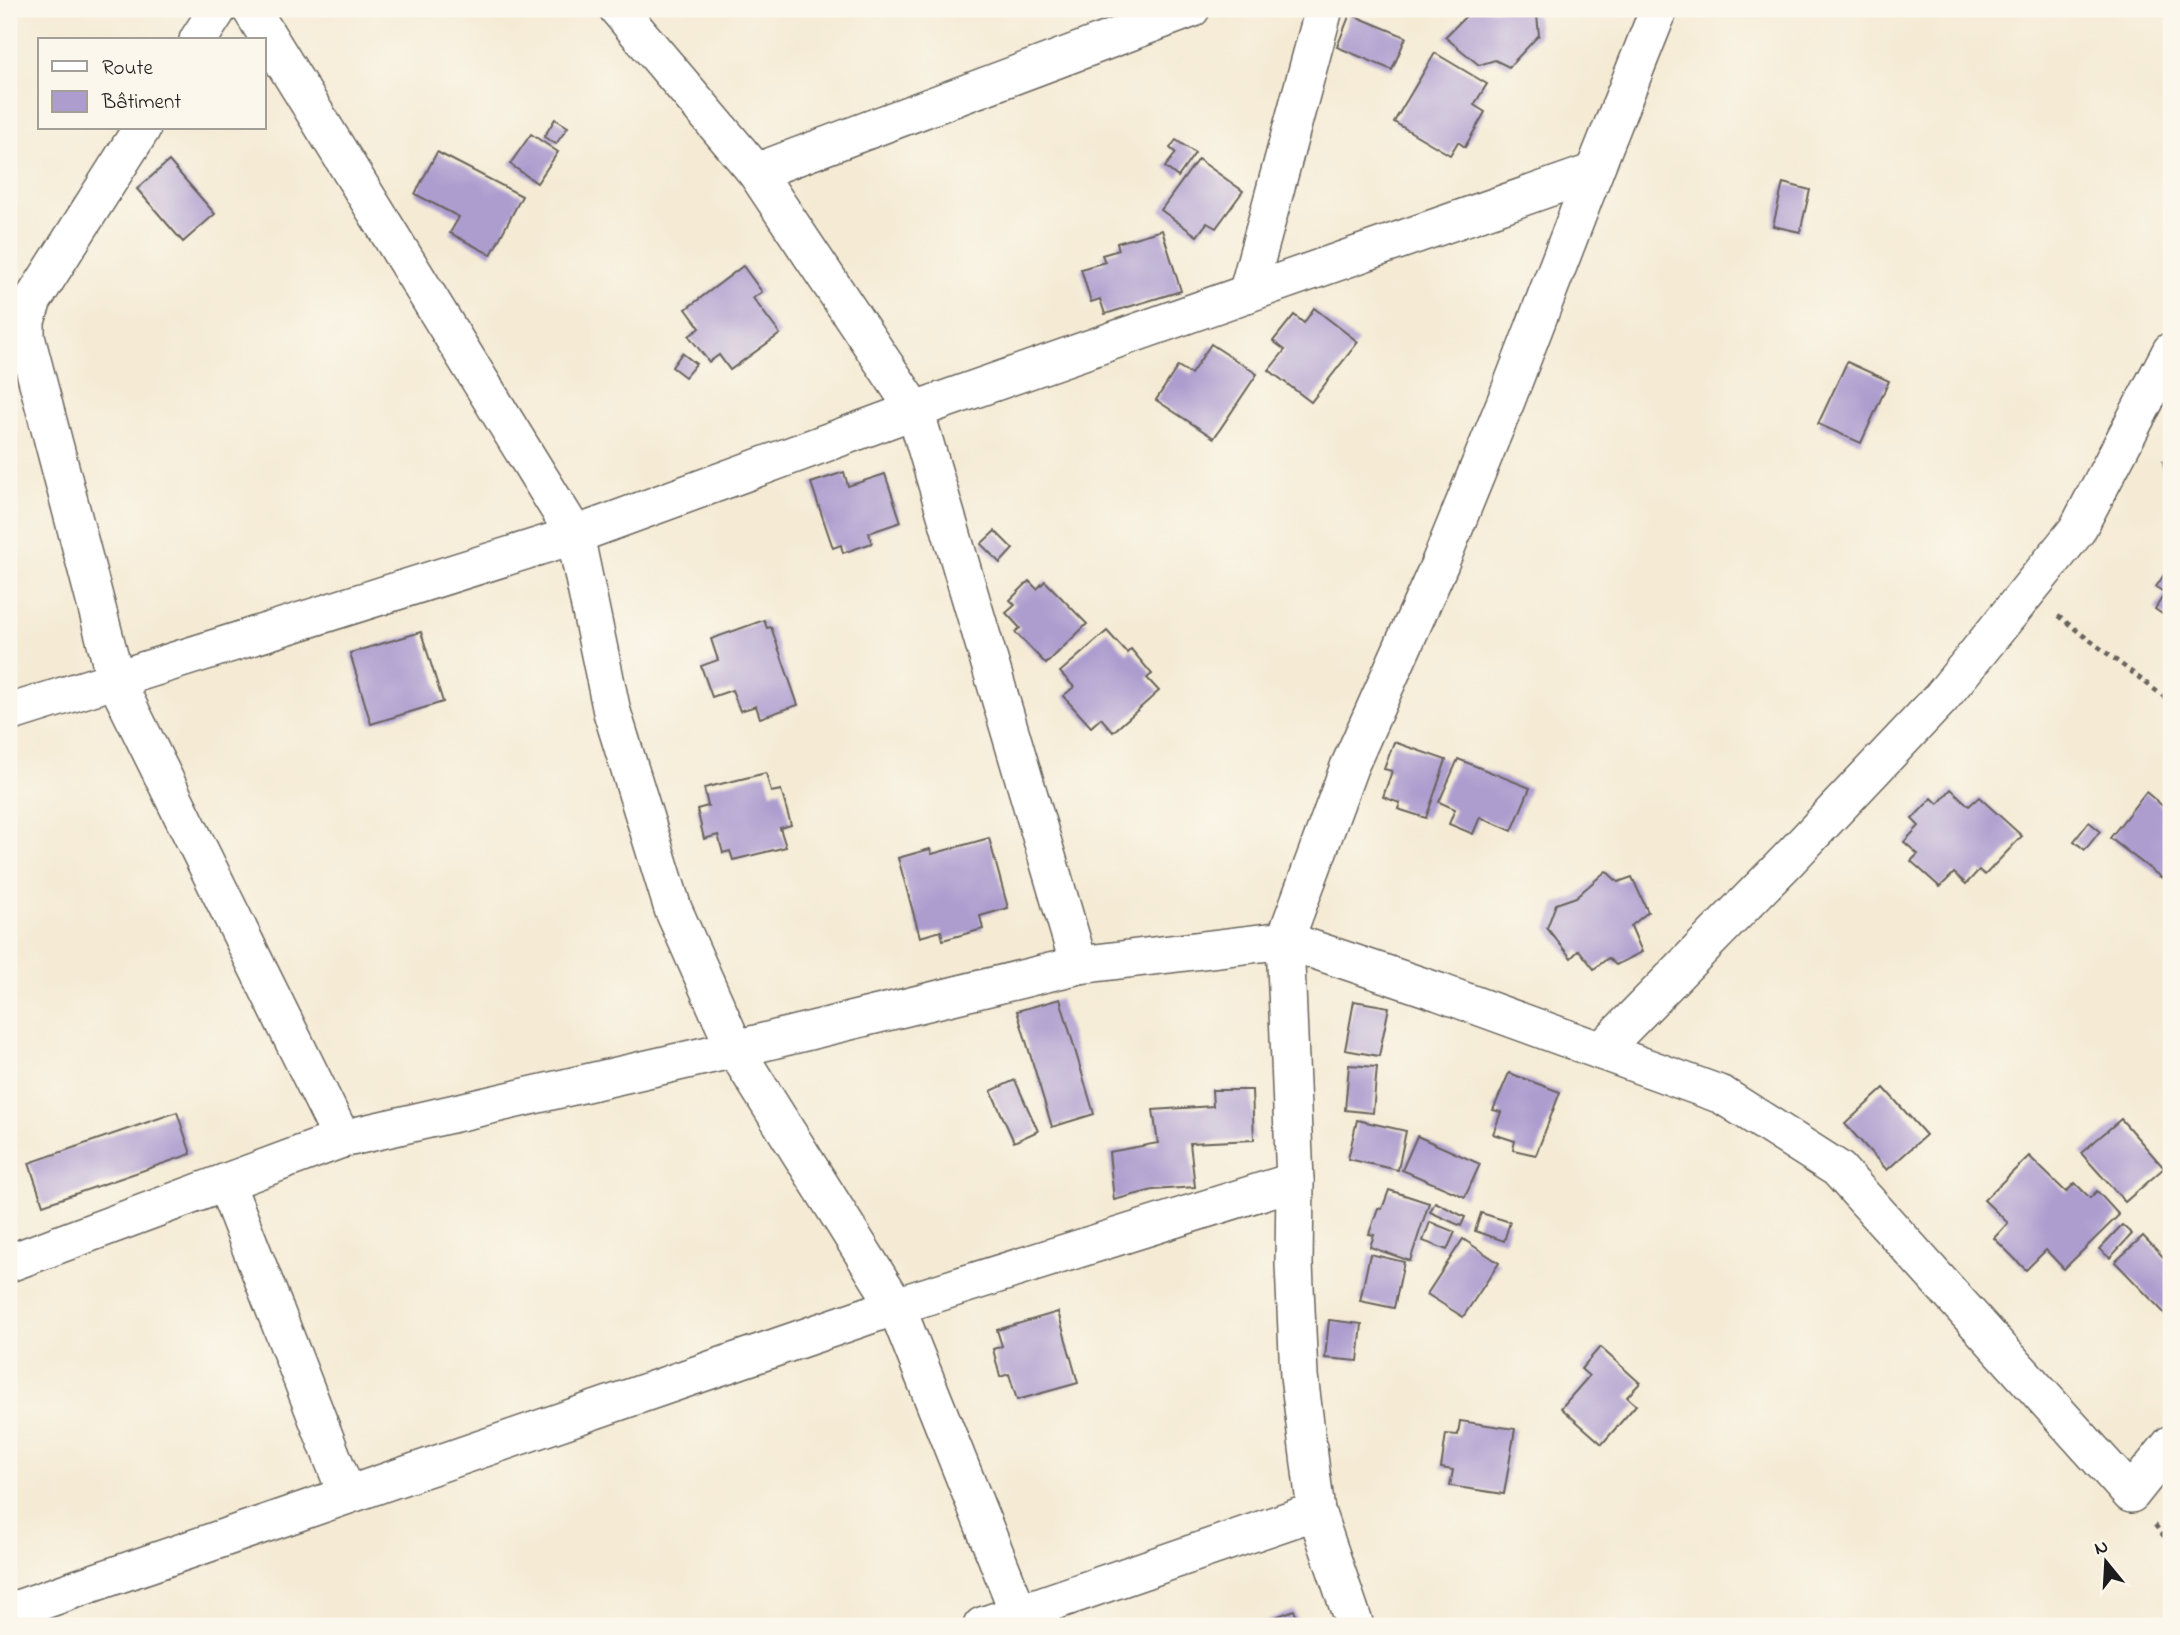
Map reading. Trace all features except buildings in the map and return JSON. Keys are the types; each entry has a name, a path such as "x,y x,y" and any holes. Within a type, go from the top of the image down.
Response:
{"street":[{"path":"199,38 218,9"},
{"path":"251,9 575,535 612,712 669,896 735,1049 895,1306 1022,1620"},
{"path":"618,9 756,172 915,410 1079,965"},
{"path":"756,172 1191,9"},
{"path":"1247,294 1324,9"},
{"path":"1355,1626 1317,1511 1299,1376 1294,1264 1295,1181 1285,940 1349,767 1445,551 1659,9"},
{"path":"141,130 33,300 26,321 26,337 116,681 342,1139"},
{"path":"9,713 575,535 915,410 1594,172"},
{"path":"1601,1051 1788,860 1941,698 2077,530 2171,351"},
{"path":"11,1251 226,1184 342,1139 735,1049 1079,965 1285,940 1439,992 1722,1095 1838,1169 2131,1494 2171,1444"},
{"path":"9,1612 895,1306 1295,1181"},
{"path":"226,1184 347,1495"},
{"path":"982,1626 1022,1620 1317,1511"}],"path":[{"path":"2026,592 2171,702"}]}
